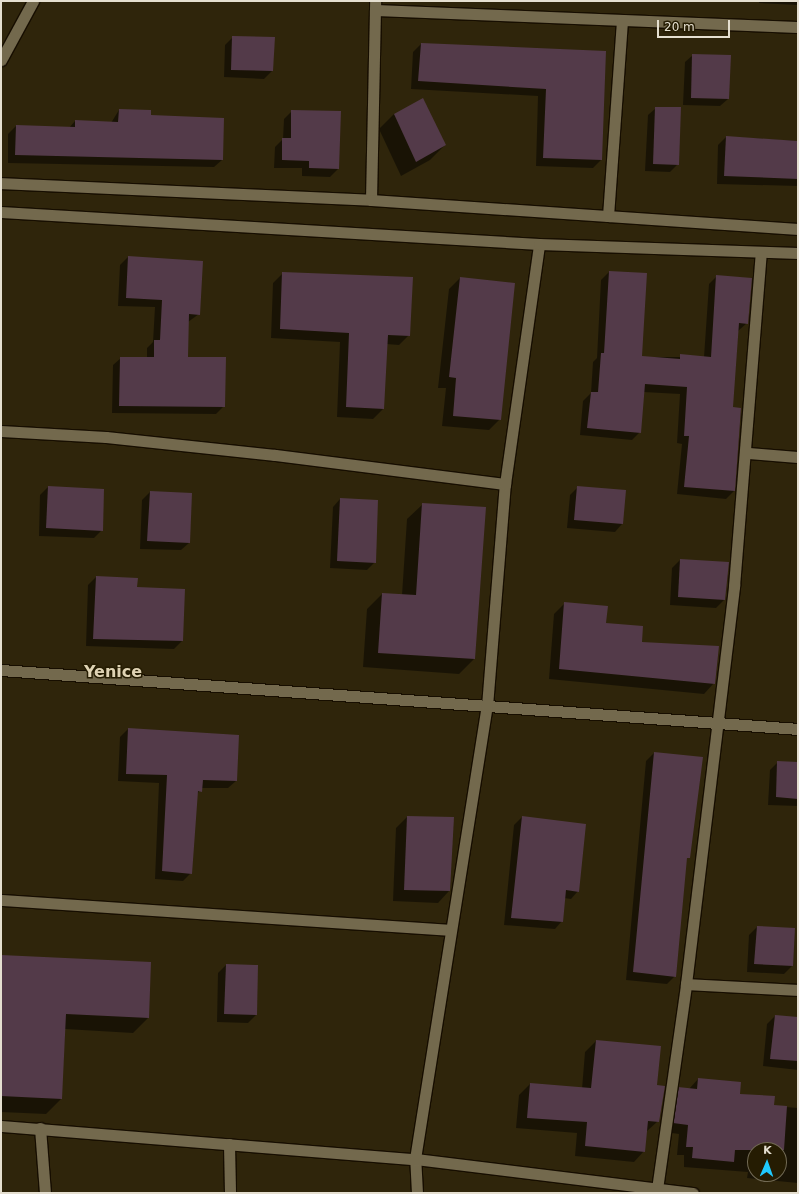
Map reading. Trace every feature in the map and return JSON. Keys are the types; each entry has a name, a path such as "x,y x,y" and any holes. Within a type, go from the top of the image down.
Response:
{"street":[{"path":"1,60 33,1"},
{"path":"371,200 375,6 622,20 798,27"},
{"path":"608,216 622,20"},
{"path":"1,183 371,200 798,229"},
{"path":"1,212 538,244 798,253"},
{"path":"417,1193 415,1159 450,930 487,706 505,484 538,244"},
{"path":"657,1188 686,984 748,453 761,252"},
{"path":"1,431 106,437 283,456 505,484"},
{"path":"748,453 798,457"},
{"path":"1,670 487,706 717,725 798,729"},
{"path":"1,900 450,930"},
{"path":"686,984 798,990"},
{"path":"1,1126 415,1159 693,1193"},
{"path":"40,1128 45,1193"},
{"path":"229,1144 230,1193"}],"building":[{"path":"232,36 275,37 273,71 231,70"},
{"path":"421,43 606,51 602,160 543,158 546,89 418,81"},
{"path":"692,54 731,55 729,99 691,98"},
{"path":"423,98 446,145 416,162 394,114"},
{"path":"655,107 681,107 679,165 653,164"},
{"path":"119,109 151,110 151,115 224,118 223,160 15,155 16,125 75,127 75,120 118,122"},
{"path":"291,110 341,111 339,169 309,168 309,161 282,160 282,138 291,138"},
{"path":"726,136 798,141 798,179 724,176"},
{"path":"128,256 203,261 200,315 189,314 188,357 226,357 225,407 119,406 120,357 154,357 154,340 160,340 162,300 126,298"},
{"path":"609,271 647,273 642,356 680,359 680,354 711,357 716,275 752,278 748,324 739,323 733,407 741,408 735,491 684,487 689,436 684,436 687,387 645,384 641,433 587,428 591,392 598,392 601,353 604,353"},
{"path":"282,272 413,277 410,336 388,335 384,409 346,407 349,333 280,329"},
{"path":"460,277 515,283 501,420 453,416 456,378 449,377"},
{"path":"48,486 104,489 103,531 46,528"},
{"path":"577,486 626,490 623,524 574,520"},
{"path":"150,491 192,493 190,543 147,541"},
{"path":"340,498 378,500 376,563 337,561"},
{"path":"422,503 486,507 475,659 378,653 382,593 416,595"},
{"path":"680,559 729,562 725,600 678,597"},
{"path":"96,576 138,578 137,587 185,589 183,641 93,639"},
{"path":"564,602 608,606 606,623 643,626 642,642 719,646 715,684 559,669"},
{"path":"128,728 239,735 237,781 203,780 202,792 198,791 192,874 162,871 167,775 126,774"},
{"path":"654,752 703,757 690,858 687,858 676,977 633,972"},
{"path":"777,761 798,762 798,799 776,797"},
{"path":"407,816 454,817 450,891 404,890"},
{"path":"522,816 586,824 579,892 566,890 563,922 511,918"},
{"path":"757,926 795,928 793,966 754,964"},
{"path":"1,955 151,962 149,1018 66,1014 62,1099 1,1096"},
{"path":"226,964 258,965 257,1015 224,1014"},
{"path":"775,1015 798,1017 798,1061 770,1059"},
{"path":"596,1040 661,1046 657,1085 665,1086 659,1122 648,1121 645,1152 585,1146 587,1122 527,1118 530,1083 591,1088"},
{"path":"698,1078 741,1082 740,1094 775,1096 774,1105 787,1106 785,1142 747,1142 747,1150 735,1150 734,1162 692,1158 693,1147 686,1147 688,1125 673,1123 678,1087 697,1089"}],"district":[{"name":"Yenice","path":"113,672"}]}
